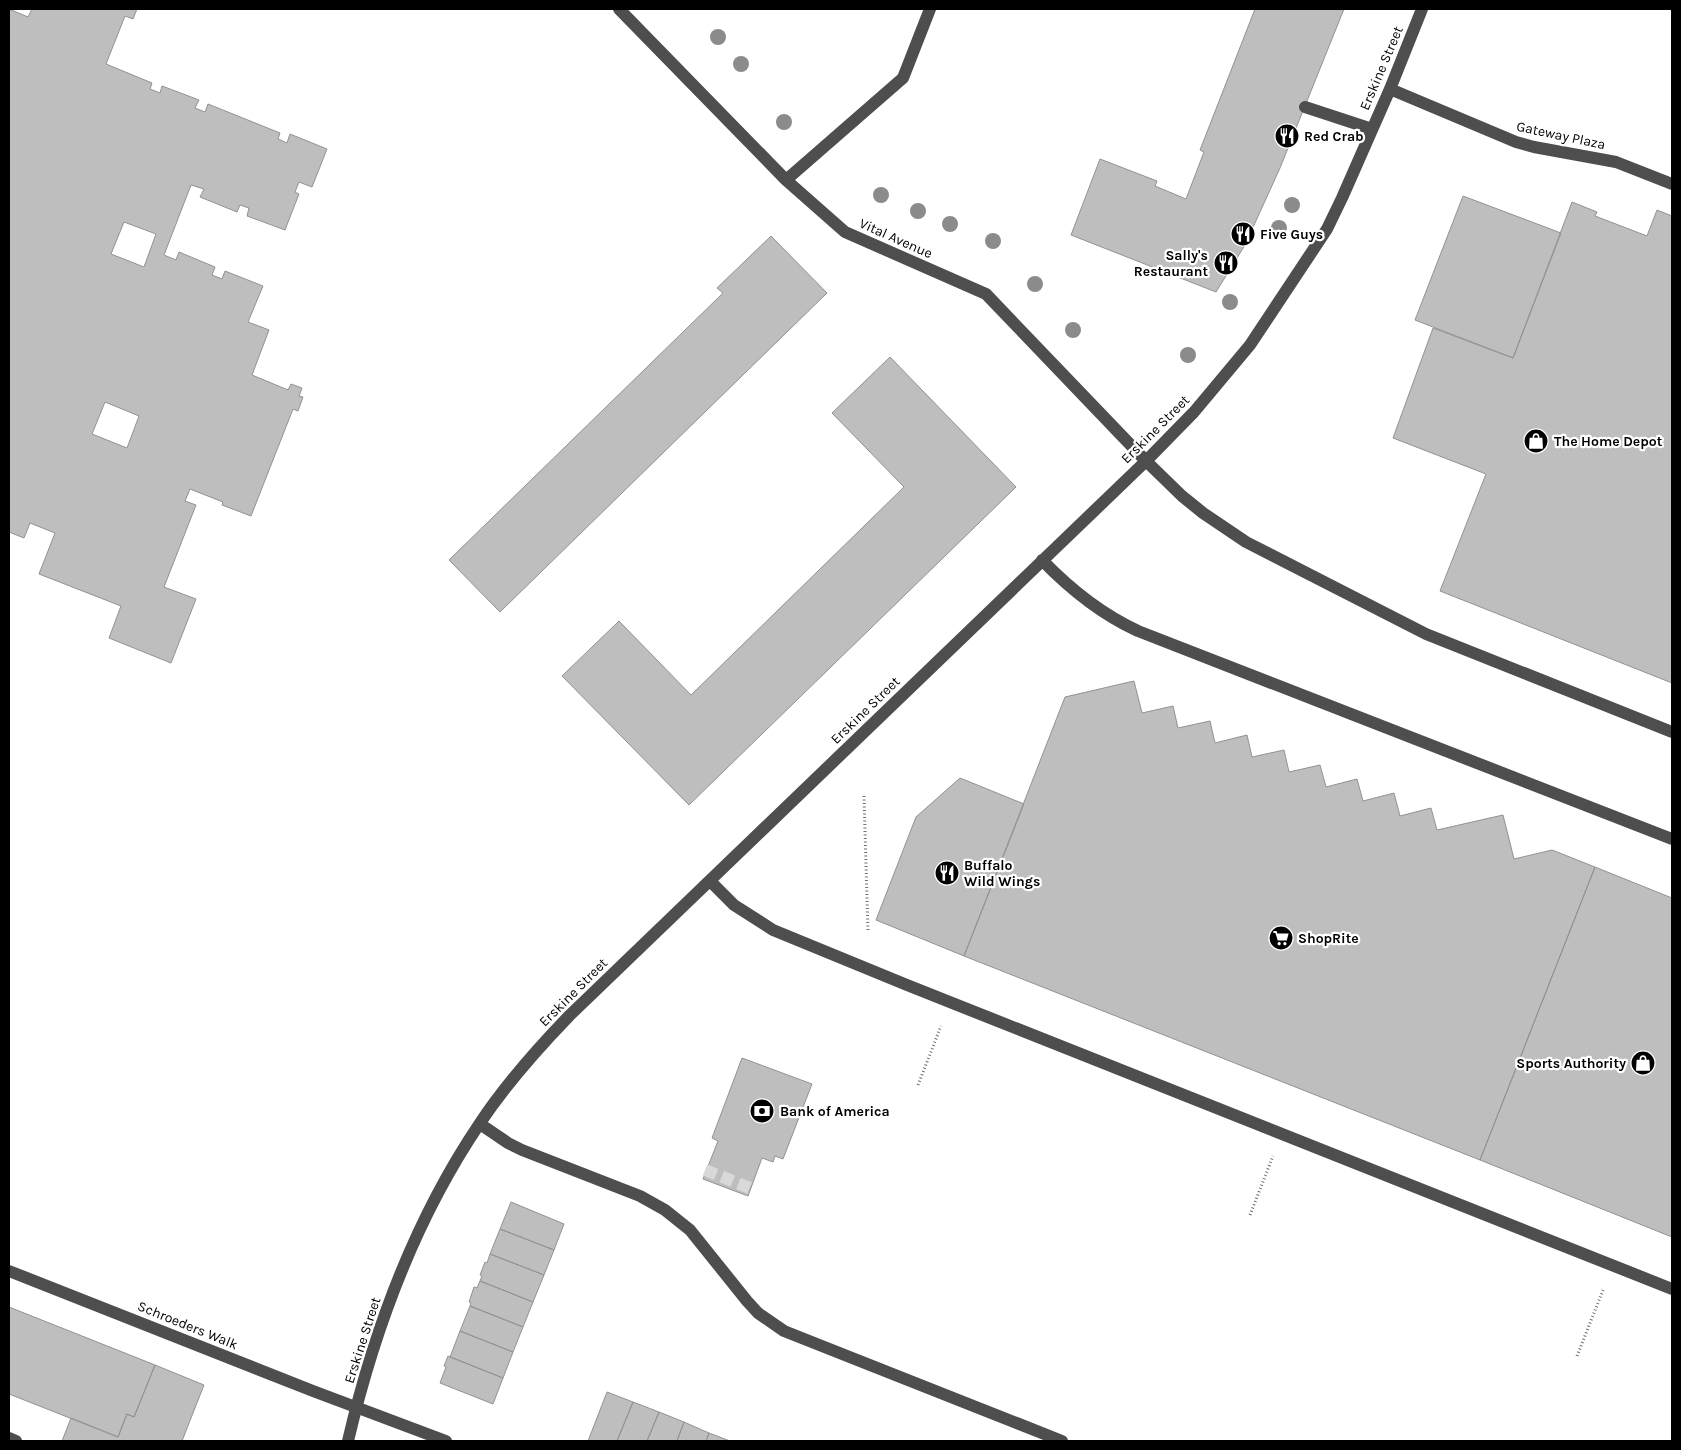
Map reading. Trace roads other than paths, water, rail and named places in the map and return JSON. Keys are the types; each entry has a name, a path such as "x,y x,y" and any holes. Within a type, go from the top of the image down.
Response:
{"street":[{"name":"Vital Avenue","path":"619,9 786,180 845,232 986,294 1191,504 1246,542 1426,634 1672,732"},
{"path":"786,180 903,78 930,9"},
{"name":"Erskine Street","path":"348,1441 356,1407 377,1339 403,1268 446,1179 503,1091 546,1040 1194,412 1250,344 1326,229 1342,198 1390,89 1422,9"},
{"name":"Gateway Plaza","path":"1390,89 1516,142 1616,162 1672,184"},
{"path":"1305,107 1372,129"},
{"path":"1042,560 1060,578 1095,606 1120,623 1138,631 1672,840"},
{"path":"710,881 734,905 773,930 906,985 1672,1289"},
{"path":"480,1124 522,1150 640,1196 665,1210 690,1230 747,1301 758,1312 784,1331 1062,1441"},
{"name":"Schroeders Walk","path":"9,1270 446,1441"},
{"path":"9,1438 16,1441"}],"tunnel":[{"path":"705,1170 750,1188"}],"place":[{"name":"Red Crab","path":"1287,136"},
{"name":"Five Guys","path":"1243,234"},
{"name":"Sally's Restaurant","path":"1226,263"},
{"name":"The Home Depot","path":"1536,441"},
{"name":"Buffalo Wild Wings","path":"947,873"},
{"name":"ShopRite","path":"1281,938"},
{"name":"Sports Authority","path":"1643,1063"},
{"name":"Bank of America","path":"762,1111"}]}
